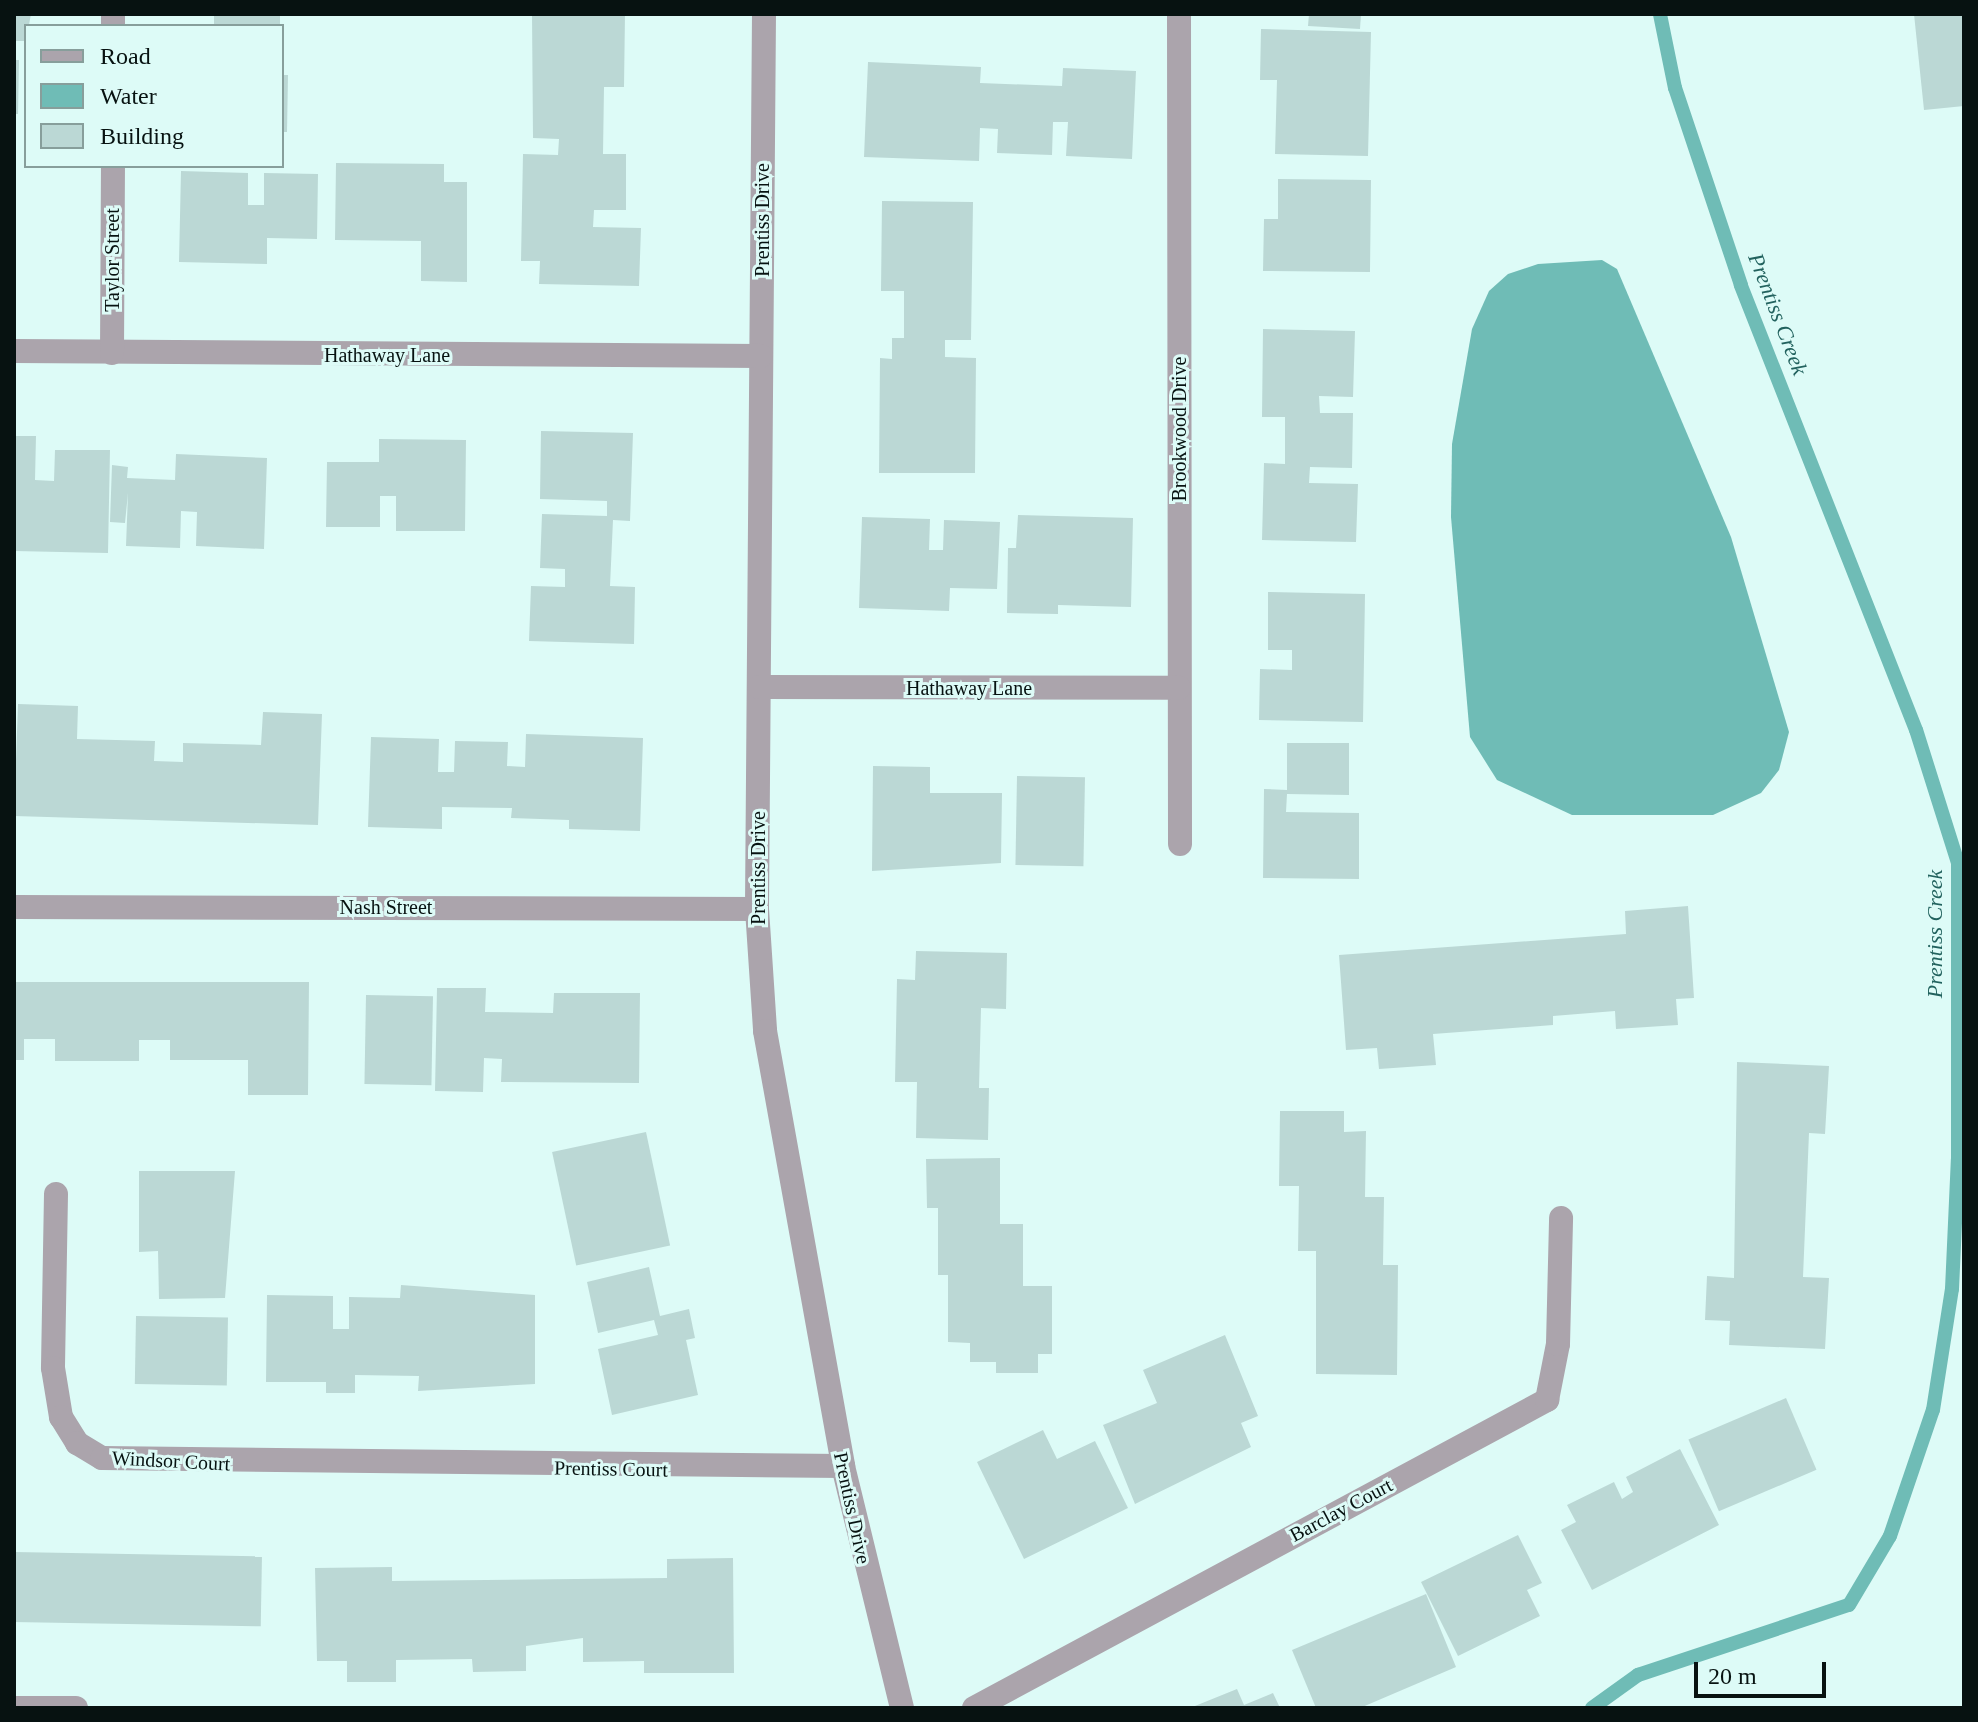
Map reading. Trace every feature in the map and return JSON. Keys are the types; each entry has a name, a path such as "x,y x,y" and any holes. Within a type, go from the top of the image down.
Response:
{"street":[{"name":"Prentiss Drive","path":"764,14 757,909 787,1186 843,1466 902,1708"},
{"name":"Brookwood Drive","path":"1179,14 1180,844"},
{"name":"Taylor Street","path":"112,353 113,168"},
{"name":"Hathaway Lane","path":"14,351 761,356"},
{"name":"Hathaway Lane","path":"759,687 1179,688"},
{"name":"Nash Street","path":"14,907 757,909"},
{"name":"Windsor Court","path":"56,1194 53,1368 61,1417 77,1443 126,1462 380,1466"},
{"name":"Barclay Court","path":"974,1708 1547,1400 1558,1344 1561,1218"},
{"name":"Prentiss Court","path":"380,1466 843,1466"},
{"path":"14,1708 76,1708"}],"water":[{"path":"1602,260 1617,269 1731,537 1789,732 1779,770 1761,793 1713,815 1572,815 1497,780 1470,737 1451,517 1452,444 1472,329 1489,291 1508,274 1538,264"}],"building":[{"path":"14,14 31,14 29,24 24,24 24,41 14,41"},
{"path":"214,14 280,14 280,24 214,24"},
{"path":"532,14 625,14 624,87 604,87 603,154 626,154 626,210 594,210 593,227 641,228 639,286 539,284 540,261 521,261 523,154 558,155 559,139 533,138"},
{"path":"1309,14 1361,14 1360,29 1308,26"},
{"path":"1914,14 1964,14 1964,106 1924,110"},
{"path":"1261,29 1371,32 1368,156 1275,154 1277,80 1260,80"},
{"path":"14,60 19,60 18,114 14,114"},
{"path":"868,62 981,67 980,83 1062,86 1063,68 1136,71 1132,159 1066,156 1068,122 1053,122 1052,155 997,153 998,129 980,128 979,161 864,157"},
{"path":"284,75 288,75 287,132 284,132"},
{"path":"336,163 444,164 444,182 467,182 467,282 421,281 421,241 335,240"},
{"path":"181,171 248,173 248,205 264,205 264,173 318,174 317,239 267,238 267,264 179,262"},
{"path":"1278,179 1371,180 1370,272 1263,271 1264,219 1278,219"},
{"path":"882,201 973,202 971,340 945,340 945,357 976,358 975,473 879,473 880,358 892,359 892,338 904,338 904,291 881,291"},
{"path":"1263,329 1355,331 1353,397 1319,396 1320,413 1353,413 1352,468 1310,467 1309,483 1358,484 1356,542 1262,540 1264,463 1285,464 1285,417 1262,417"},
{"path":"541,431 633,433 630,521 613,520 610,586 635,587 634,644 529,641 531,586 565,587 565,569 540,568 542,514 607,516 607,501 540,499"},
{"path":"14,436 36,436 35,480 54,481 55,450 110,450 108,553 14,551"},
{"path":"379,439 466,440 465,531 396,531 396,496 380,496 380,527 326,527 327,462 379,462"},
{"path":"176,454 267,458 264,549 196,546 197,512 181,511 180,548 126,546 128,493 125,523 110,522 112,465 128,467 127,478 175,480"},
{"path":"1018,515 1133,518 1131,607 1058,605 1058,614 1007,613 1008,548 1016,548"},
{"path":"862,517 930,519 929,550 943,550 944,520 1000,522 997,589 950,588 949,611 859,608"},
{"path":"1268,592 1365,594 1363,722 1259,720 1260,669 1292,670 1292,650 1268,650"},
{"path":"18,704 78,706 77,739 155,741 154,761 183,762 183,743 261,745 263,712 322,714 318,825 14,816"},
{"path":"526,734 643,738 640,831 569,829 569,820 511,818 512,808 442,807 442,829 368,827 371,737 439,739 438,772 454,772 455,741 508,742 507,766 525,767"},
{"path":"1287,743 1349,743 1349,795 1287,794 1286,812 1359,813 1359,879 1263,878 1264,789 1287,790"},
{"path":"873,766 930,767 930,793 1002,793 1001,863 872,871"},
{"path":"1017,776 1085,777 1083,866 1015,865"},
{"path":"1688,906 1694,998 1676,999 1678,1025 1616,1029 1615,1011 1553,1016 1553,1025 1433,1034 1436,1065 1379,1069 1377,1048 1346,1050 1339,955 1626,934 1625,911"},
{"path":"916,951 1007,953 1006,1009 981,1008 979,1088 989,1088 988,1140 916,1138 917,1082 895,1082 897,979 915,980"},
{"path":"14,982 309,982 308,1095 248,1095 248,1060 170,1060 170,1040 139,1040 139,1061 55,1061 55,1039 24,1039 24,1060 14,1060"},
{"path":"437,988 486,988 485,1012 553,1013 554,993 640,993 639,1083 501,1082 502,1059 484,1058 483,1092 435,1091"},
{"path":"366,995 433,996 431,1085 364,1084"},
{"path":"1737,1062 1829,1066 1825,1134 1809,1133 1803,1277 1829,1278 1825,1349 1729,1345 1730,1321 1705,1320 1707,1276 1734,1278"},
{"path":"1280,1111 1344,1111 1344,1132 1366,1131 1365,1197 1384,1197 1383,1265 1398,1265 1397,1375 1316,1374 1316,1251 1298,1251 1299,1186 1279,1186"},
{"path":"646,1132 670,1245 576,1265 552,1152"},
{"path":"1000,1158 1000,1224 1023,1224 1023,1286 1052,1286 1052,1354 1038,1354 1038,1373 996,1373 996,1362 970,1362 970,1343 948,1342 948,1275 938,1275 938,1208 927,1208 926,1159"},
{"path":"139,1171 235,1171 225,1298 159,1299 158,1251 139,1252"},
{"path":"649,1267 660,1316 689,1309 695,1338 686,1340 698,1395 612,1415 598,1349 658,1335 654,1320 598,1333 587,1282"},
{"path":"401,1285 535,1295 535,1384 418,1391 419,1376 355,1375 355,1393 326,1393 326,1382 266,1382 267,1295 333,1296 333,1329 349,1329 349,1297 400,1298"},
{"path":"136,1316 228,1318 227,1386 135,1384"},
{"path":"1225,1335 1258,1416 1241,1423 1251,1447 1135,1504 1103,1425 1157,1403 1143,1370"},
{"path":"1786,1398 1816,1470 1719,1511 1688,1439"},
{"path":"1043,1430 1057,1459 1095,1441 1128,1508 1024,1559 977,1462"},
{"path":"1680,1449 1719,1525 1592,1590 1561,1530 1576,1522 1567,1505 1614,1482 1622,1499 1633,1492 1626,1477"},
{"path":"1518,1535 1542,1583 1527,1590 1540,1616 1458,1656 1421,1582"},
{"path":"14,1552 262,1556 261,1626 14,1622"},
{"path":"733,1558 734,1673 644,1673 644,1661 583,1662 583,1638 526,1646 526,1671 473,1672 472,1659 396,1660 396,1682 347,1682 347,1661 317,1661 315,1568 392,1567 392,1581 667,1578 667,1559"},
{"path":"1426,1594 1456,1667 1360,1708 1316,1708 1292,1650"},
{"path":"1237,1689 1244,1705 1273,1693 1280,1708 1190,1708"}],"waterway":[{"name":"Prentiss Creek","path":"1592,1708 1638,1675 1849,1605 1890,1536 1933,1410 1952,1289 1958,1159 1958,863 1916,730 1741,285 1675,88 1660,14"}]}
